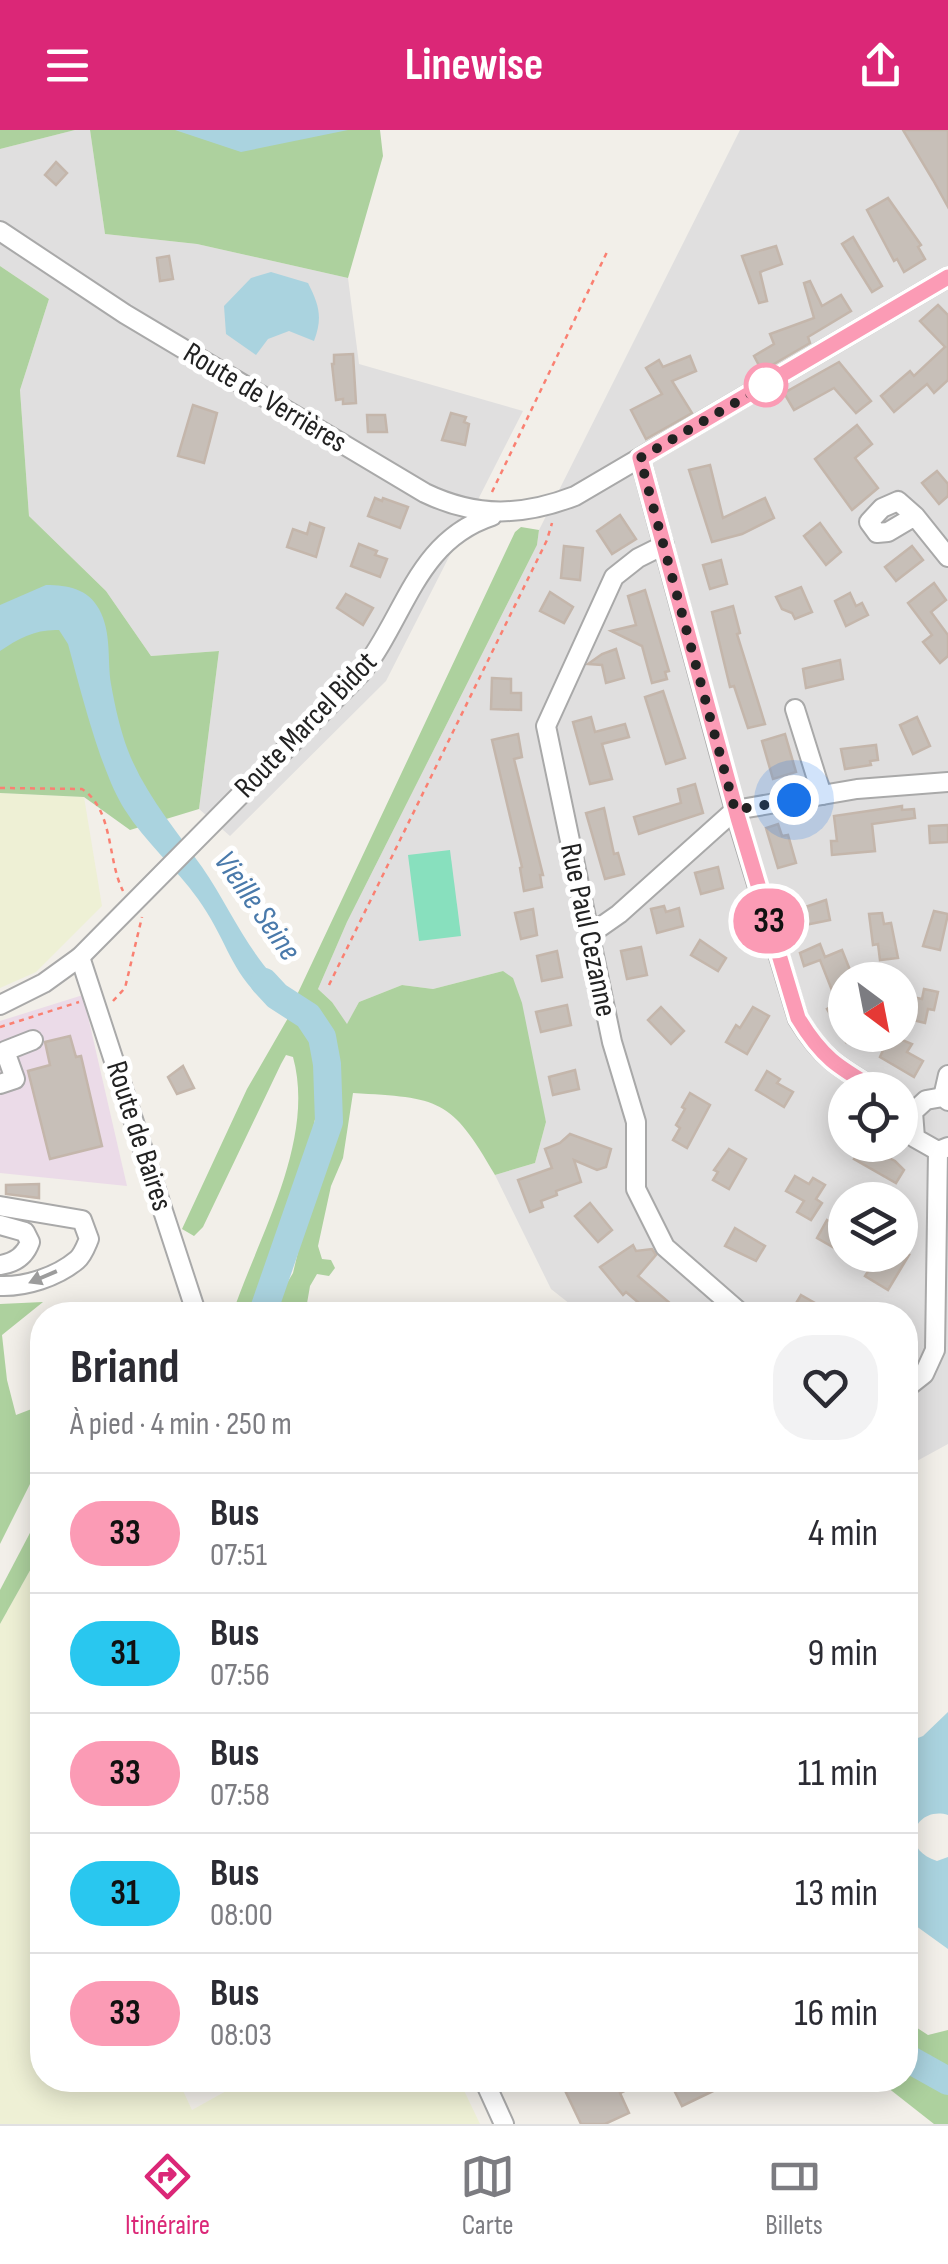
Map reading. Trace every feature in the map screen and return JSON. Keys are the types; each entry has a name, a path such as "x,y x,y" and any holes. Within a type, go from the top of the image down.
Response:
{"street":[{"name":"Route de Verrières","path":"0,231 125,314 425,493 456,507 482,512 502,513 553,504 920,296"},
{"path":"920,296 948,276"},
{"path":"920,296 948,290"},
{"path":"640,458 735,810 798,1018 815,1046 846,1072"},
{"name":"Route Marcel Bidot","path":"0,1005 44,983 80,956 361,673 385,640 436,550 459,531 502,513"},
{"path":"914,516 948,557"},
{"name":"Rue Paul Cezanne","path":"664,545 638,558 614,577 546,726 612,1042 636,1122 636,1189 665,1247 728,1302"},
{"path":"795,709 822,795"},
{"path":"588,934 619,914 735,810 927,781 948,782"},
{"name":"Route de Baires","path":"80,956 193,1302"},
{"path":"0,1084 15,1079 5,1051 33,1040"},
{"path":"918,1103 945,1099 948,1075"},
{"path":"918,1139 943,1149 935,1350 918,1379"},
{"path":"0,1206 82,1220 89,1239 81,1258 56,1272 20,1287 0,1286"},
{"path":"0,1225 25,1232 30,1242 26,1252 12,1263 0,1265"},
{"path":"489,2092 504,2124"}],"path":[{"path":"482,512 608,250"},
{"path":"328,986 547,540 553,504"},
{"path":"0,788 88,792 111,843 118,881 144,920 125,988 117,999 0,1027"}],"shaded area":[{"path":"75,130 90,130 105,234 197,244 348,278 359,364 523,411 386,681 230,836 199,809 219,651 151,656 106,591 29,516 20,390 49,299 0,266 0,149"},
{"path":"740,130 948,130 948,1444 918,1460 918,1302 568,1302 551,1289 495,1175 535,1163 546,1122 503,971 433,989 402,985 359,1002 347,1025 318,989 347,922"},
{"path":"83,995 127,1186 0,1173 0,1021"}],"green space":[{"path":"0,130 75,130 0,149"},
{"path":"90,130 380,130 383,156 348,278 197,244 105,234"},
{"path":"0,266 49,299 20,390 29,516 106,591 151,656 219,651 199,809 130,830 84,797 0,793"},
{"path":"521,527 539,530 537,545 347,922 318,989 347,1024 359,1002 402,985 433,989 503,971 513,978 522,1003 546,1122 535,1163 495,1175 466,1130 440,1107 405,1097 353,1093 343,1158 331,1186 318,1246 322,1259 331,1260 335,1268 329,1276 317,1274 307,1302 276,1302 293,1273 331,1141 337,1080 330,1039 321,1018 296,997 515,532"},
{"path":"0,793 84,797 102,906 36,972 0,988"},
{"path":"450,850 461,936 419,941 408,855"},
{"path":"288,1018 311,1032 320,1059 319,1092 302,1173 257,1302 237,1302 291,1155 298,1089 293,1057 286,1055 281,1064 203,1227 194,1236 182,1229 247,1089"},
{"path":"30,1303 30,1312 2,1335 16,1415 30,1410 30,1484 0,1544 0,1304"},
{"path":"30,1533 30,1570 0,1624 0,1590"},
{"path":"30,1570 30,2092 184,2092 192,2110 224,2092 465,2092 480,2124 0,2124 0,1624"},
{"path":"918,2028 928,2035 948,2030 948,2074 918,2058"},
{"path":"918,2076 948,2093 948,2124 934,2124 893,2092 918,2092"}],"water":[{"path":"175,130 348,130 241,152"},
{"path":"271,272 308,283 317,305 318,325 314,341 289,331 268,339 256,355 226,334 224,306 251,278"},
{"path":"46,585 77,589 99,609 107,637 118,717 138,772 255,953 296,997 288,1018 254,992 243,978 198,899 125,810 100,753 68,644 59,630 28,635 0,651 0,605"},
{"path":"948,1712 948,1815 927,1816 918,1825 918,1738"},
{"path":"918,1848 937,1861 948,1857 948,1949 918,1927"}],"building":[{"path":"903,130 948,130 948,207 933,180"},
{"path":"56,162 67,173 56,185 45,175"},
{"path":"888,198 921,245 918,247 925,259 904,272 867,210"},
{"path":"853,237 882,286 872,292 842,244"},
{"path":"776,246 782,264 760,272 767,301 759,303 742,256"},
{"path":"169,256 173,279 160,281 157,258"},
{"path":"810,281 822,306 841,295 851,311 808,337 810,343 762,371 754,356 774,344 770,334 814,318 804,283"},
{"path":"938,305 948,315 948,380 934,393 927,384 894,412 881,396 910,371 914,376 945,347 920,321"},
{"path":"353,354 356,403 343,404 343,399 336,400 332,364 334,355"},
{"path":"690,356 696,371 672,381 692,413 646,439 631,410 662,394 646,368 659,360 663,367"},
{"path":"839,362 871,401 856,413 834,388 794,410 784,393"},
{"path":"193,405 217,413 204,463 178,456"},
{"path":"451,413 466,417 464,422 469,424 465,445 442,440"},
{"path":"367,415 385,415 387,432 368,432"},
{"path":"857,425 872,444 855,458 878,488 852,510 815,459"},
{"path":"710,465 723,518 765,498 774,518 742,534 712,542 689,470"},
{"path":"937,471 948,484 948,496 939,504 922,483"},
{"path":"375,498 408,507 400,528 368,516"},
{"path":"620,515 636,539 612,554 597,531"},
{"path":"310,523 324,528 316,557 287,547 293,529 307,534"},
{"path":"820,523 841,552 826,565 804,536"},
{"path":"359,544 387,559 380,577 351,566"},
{"path":"564,546 583,548 580,580 561,578"},
{"path":"912,546 923,560 896,581 885,567"},
{"path":"721,560 727,584 710,589 703,565"},
{"path":"934,583 946,600 931,612 948,635 948,656 940,663 923,642 932,635 908,603"},
{"path":"801,587 812,612 795,619 782,609 776,597"},
{"path":"645,590 669,671 665,672 667,679 652,683 642,646 611,631 636,625 628,596"},
{"path":"550,592 573,607 564,623 540,611"},
{"path":"850,593 856,606 862,603 868,615 846,626 835,601"},
{"path":"346,594 373,608 363,625 337,608"},
{"path":"733,606 740,633 737,634 765,724 748,728 734,686 730,687 712,612"},
{"path":"616,649 624,678 606,683 602,665 588,664"},
{"path":"840,660 843,679 806,688 803,669"},
{"path":"492,678 511,679 511,693 521,693 521,710 491,709"},
{"path":"663,691 685,758 666,764 645,697"},
{"path":"591,717 595,732 625,724 629,737 602,744 612,779 590,784 573,722"},
{"path":"917,717 930,746 913,754 900,725"},
{"path":"518,734 522,757 514,759 543,875 542,887 524,891 522,867 492,740"},
{"path":"785,734 796,772 773,779 762,741"},
{"path":"876,745 878,760 845,769 841,749"},
{"path":"695,784 703,813 639,834 634,817 681,803 678,789"},
{"path":"902,806 902,810 914,809 915,818 872,824 875,851 832,855 831,841 837,841 834,816"},
{"path":"604,808 614,854 618,853 624,874 605,879 586,813"},
{"path":"778,824 782,836 788,835 796,863 778,868 766,828"},
{"path":"948,825 948,842 930,843 929,826"},
{"path":"718,867 723,888 701,894 695,873"},
{"path":"826,900 830,920 800,926 796,910"},
{"path":"664,906 666,912 679,908 683,926 657,933 651,909"},
{"path":"533,909 537,935 521,939 515,913"},
{"path":"934,911 948,914 940,950 923,946"},
{"path":"882,913 884,924 891,923 898,958 880,960 878,944 873,945 869,914"},
{"path":"700,940 726,958 718,971 691,955"},
{"path":"820,944 825,957 842,950 847,962 828,962 828,980 820,960 804,966 800,953"},
{"path":"641,947 647,975 627,979 621,951"},
{"path":"557,951 562,977 542,981 537,956"},
{"path":"924,989 938,992 934,1010 928,1009 925,1023 918,1021 918,998 922,999"},
{"path":"567,1005 571,1025 541,1032 536,1012"},
{"path":"661,1007 684,1031 671,1044 648,1020"},
{"path":"753,1007 769,1016 747,1054 726,1042"},
{"path":"70,1036 76,1057 81,1056 102,1146 50,1159 28,1071 50,1065 45,1042"},
{"path":"882,1052 907,1052 923,1061 917,1072 906,1072 880,1057"},
{"path":"183,1066 194,1088 177,1094 168,1077"},
{"path":"575,1070 579,1089 553,1095 549,1077"},
{"path":"767,1071 780,1079 777,1083 793,1092 784,1107 756,1090"},
{"path":"690,1093 710,1105 687,1148 673,1140"},
{"path":"570,1134 611,1149 606,1167 597,1170 574,1160 581,1182 556,1191 557,1195 541,1201 543,1207 530,1212 518,1180 552,1168 545,1149"},
{"path":"729,1149 746,1159 729,1189 713,1180 718,1172 714,1170"},
{"path":"859,1162 896,1162 904,1170 894,1182"},
{"path":"795,1176 809,1184 813,1178 825,1185 816,1199 822,1203 811,1220 797,1212 804,1201 786,1191"},
{"path":"39,1184 39,1198 6,1194 6,1185"},
{"path":"590,1203 612,1230 598,1242 575,1216"},
{"path":"827,1220 828,1221 828,1244 817,1238"},
{"path":"735,1228 765,1246 756,1261 725,1246"},
{"path":"633,1245 636,1251 652,1249 656,1255 638,1276 669,1302 638,1302 626,1292 623,1295 600,1267"},
{"path":"868,1272 899,1272 888,1290 865,1276"},
{"path":"566,2092 622,2092 629,2113 605,2124 581,2124"},
{"path":"675,2092 711,2092 682,2106"}],"waterway":[{"name":"Vieille Seine","path":"264,982 277,996 308,1016 322,1037 329,1122 267,1302"},
{"name":"Vieille Seine","path":"918,2064 948,2081"}],"bus line":[{"name":"33","path":"847,1072 815,1046 798,1018 738,818 640,458 948,277"}],"route":[{"path":"766,385 640,458 735,810 794,800"}]}
